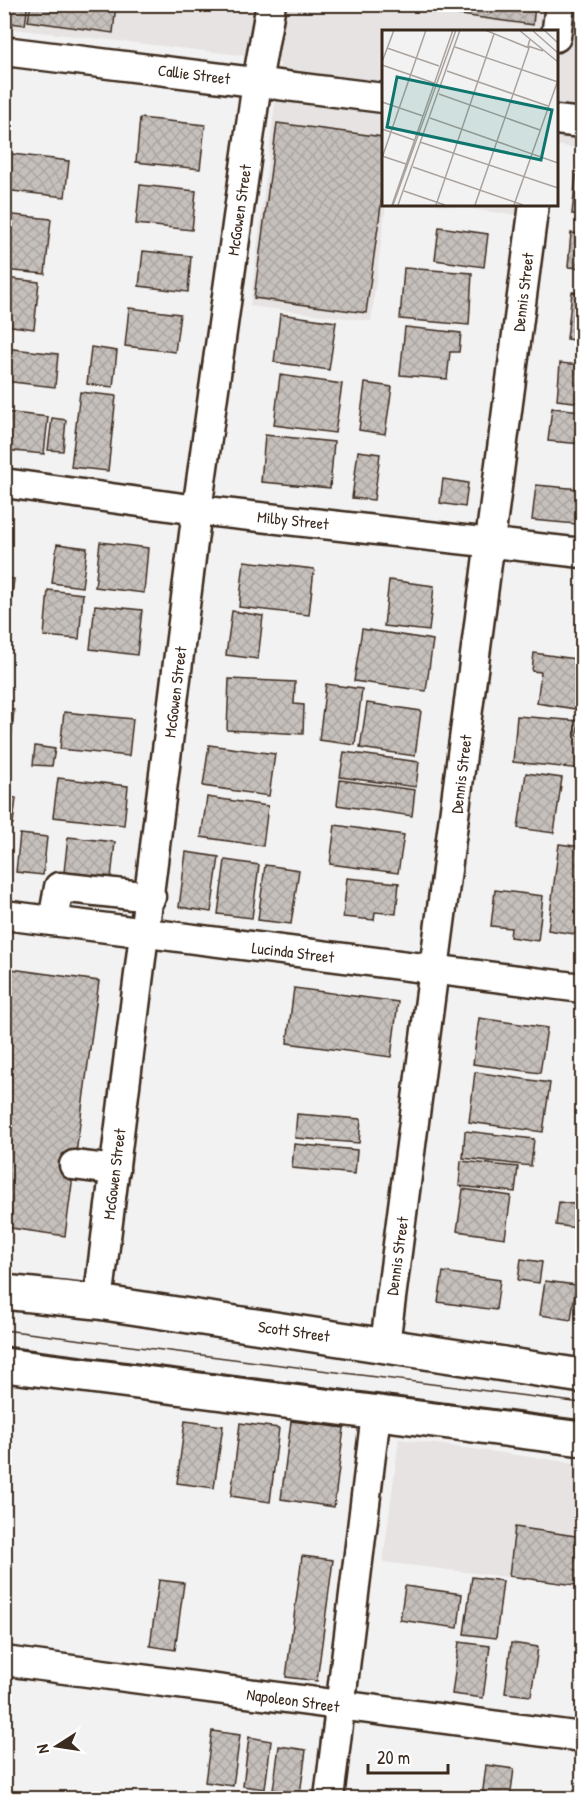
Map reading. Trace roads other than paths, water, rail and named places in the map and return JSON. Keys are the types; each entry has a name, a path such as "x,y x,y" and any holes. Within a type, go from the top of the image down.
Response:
{"main road":[{"name":"Scott Street","path":"4,1292 98,1302 386,1344 582,1376"},
{"path":"4,1365 582,1439"}],"street":[{"name":"McGowen Street","path":"98,1302 151,897 197,510 256,82 271,4"},
{"path":"556,30 560,4"},
{"name":"Callie Street","path":"4,51 382,98"},
{"path":"557,120 582,123"},
{"name":"Dennis Street","path":"386,1344 534,206"},
{"name":"Milby Street","path":"4,483 197,510 491,541 582,553"},
{"path":"53,921 59,887 151,897"},
{"name":"Lucinda Street","path":"4,915 582,988"},
{"path":"74,1165 115,1170"},
{"path":"329,1798 376,1414"},
{"name":"Napoleon Street","path":"4,1661 340,1707 582,1737"}],"tram line":[{"path":"4,1330 582,1403"},
{"path":"4,1346 582,1420"}]}
